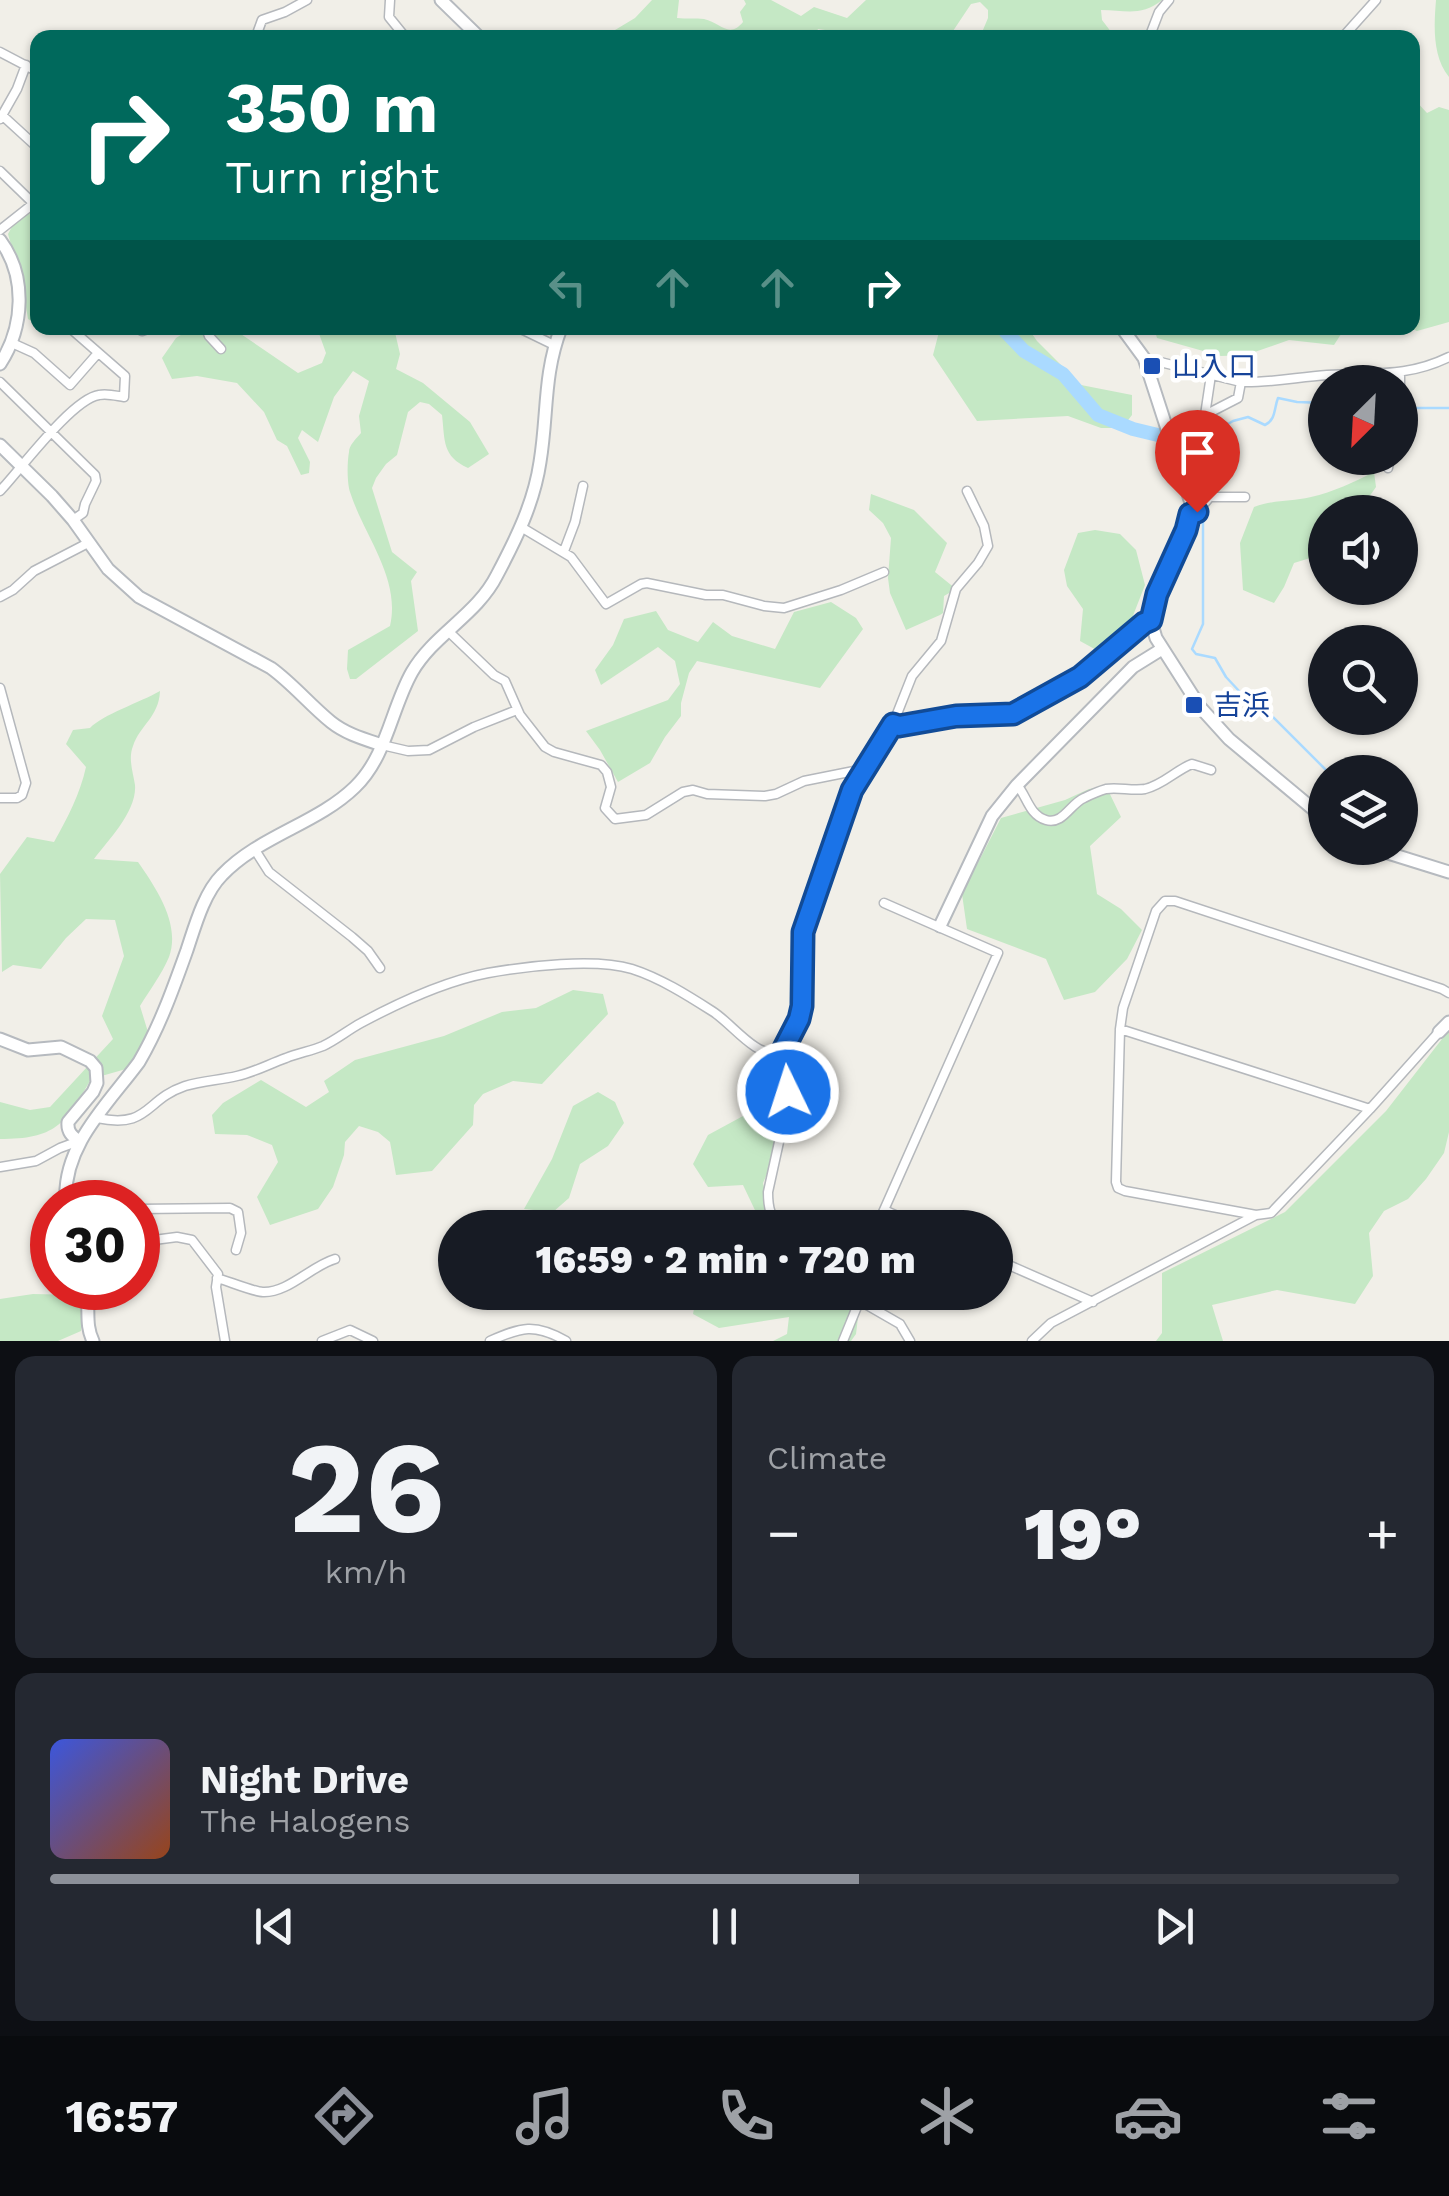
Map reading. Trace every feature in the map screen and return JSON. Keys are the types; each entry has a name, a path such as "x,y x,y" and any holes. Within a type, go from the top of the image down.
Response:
{"street":[{"path":"258,30 262,20 308,0"},
{"path":"390,0 390,16 400,30"},
{"path":"441,0 472,30"},
{"path":"1152,30 1169,0"},
{"path":"1349,30 1376,0"},
{"path":"0,52 30,67"},
{"path":"26,65 18,89 1,117 30,141"},
{"path":"0,171 30,197"},
{"path":"0,230 30,207"},
{"path":"0,240 20,290 12,343 0,364"},
{"path":"0,491 76,408 100,394 124,397 125,376 78,335"},
{"path":"209,335 221,349"},
{"path":"533,335 554,345"},
{"path":"65,1180 79,1142 140,1062 159,1025 209,894 220,877 356,786 376,760 412,672 424,655 487,594 536,489 546,388 558,335"},
{"path":"1127,335 1144,358 1189,494 1186,530 1157,594 1151,620 1162,650 1200,707 1229,739 1308,805"},
{"path":"12,343 34,353 70,386 98,353"},
{"path":"1418,370 1449,357"},
{"path":"1144,358 1241,382 1308,377"},
{"path":"1211,374 1205,415 1238,398 1241,382"},
{"path":"0,382 95,476 83,514 73,520"},
{"path":"0,445 73,520 108,570 138,597 270,668 331,722 352,735 408,751 429,750 474,726 517,710"},
{"path":"564,551 583,486"},
{"path":"769,1210 768,1192 788,1102 781,1054 802,1006 803,932 852,790 893,724 912,676 941,641 956,590 988,546 984,526 966,491"},
{"path":"1190,514 1197,512 1210,497 1245,497"},
{"path":"521,527 564,551 606,604 648,583 784,608 884,572"},
{"path":"0,597 34,571 88,543"},
{"path":"893,724 1013,714 1080,677 1151,620"},
{"path":"448,631 505,682 517,710 545,747 601,765 610,787 605,808 616,819 646,815 683,792 765,796 804,782 854,771 863,773"},
{"path":"940,926 992,816 1133,667 1162,650"},
{"path":"0,688 26,782 17,798 0,798"},
{"path":"1018,785 1036,815 1050,821 1060,819 1078,800 1108,788 1140,790 1156,786 1192,764 1211,770"},
{"path":"255,850 269,872 352,937 380,968"},
{"path":"1418,862 1449,872"},
{"path":"1449,994 1165,900 1156,910 1123,1008 1115,1175 1118,1188 1256,1214 1270,1213 1449,1022"},
{"path":"884,903 998,952 884,1210"},
{"path":"97,1118 114,1122 136,1119 185,1086 262,1070 322,1046 360,1024 447,985 518,969 596,964 631,969 678,990 724,1018 764,1051 781,1054"},
{"path":"1120,1029 1370,1109"},
{"path":"0,1039 28,1050 62,1047 90,1060 96,1068 97,1082 68,1122 70,1135 79,1142"},
{"path":"0,1166 36,1161 79,1142"},
{"path":"160,1209 230,1208 238,1212 241,1233 236,1250"},
{"path":"1032,1341 1051,1323 1256,1214"},
{"path":"160,1239 192,1240 218,1274 225,1341"},
{"path":"217,1278 263,1292 290,1284 335,1258"},
{"path":"1013,1267 1093,1302"},
{"path":"88,1310 87,1329 93,1341"},
{"path":"843,1341 856,1310"},
{"path":"880,1310 900,1324 910,1341"},
{"path":"490,1341 524,1328 544,1329 566,1341"},
{"path":"322,1341 350,1330 373,1341"}],"green space":[{"path":"652,0 679,0 677,18 704,19 729,30 615,30 635,18"},
{"path":"744,0 771,0 801,16 814,7 847,18 866,0 1162,0 1140,11 1101,10 1102,20 1110,30 983,30 988,10 980,2 971,4 954,30 729,30 743,22 740,12 746,4"},
{"path":"1436,0 1449,0 1449,77 1437,50"},
{"path":"1420,106 1427,113 1439,107 1449,110 1449,322 1420,330"},
{"path":"30,211 30,320 8,234 14,223"},
{"path":"242,335 298,373 322,363 326,353 320,335 396,335 400,354 396,369 423,383 470,422 489,454 468,468 449,453 442,415 420,402 408,412 397,455 386,464 372,488 392,552 417,572 411,581 418,631 356,679 350,679 347,669 348,650 390,626 392,608 386,574 348,483 349,449 361,433 359,416 369,381 353,371 334,397 318,442 302,430 298,438 310,462 309,473 301,475 264,412 237,383 197,376 172,379 162,358 176,338"},
{"path":"938,335 1033,335 1081,385 1132,395 1132,415 1122,428 1101,428 1068,416 977,421 933,355"},
{"path":"1156,335 1340,335 1334,345 1289,340 1246,355 1221,356"},
{"path":"1374,475 1376,487 1370,495 1319,495"},
{"path":"871,494 914,510 947,543 935,572 956,589 944,596 943,613 906,630 890,593 891,538 869,510"},
{"path":"1308,498 1308,559 1294,563 1274,603 1243,590 1240,543 1254,507"},
{"path":"1095,530 1120,534 1136,550 1145,585 1127,631 1100,652 1080,641 1083,609 1067,586 1064,570 1078,533"},
{"path":"831,602 856,618 863,629 820,688 697,661 689,673 681,716 650,763 618,782 586,731 668,700 680,684 675,661 658,647 601,685 595,670 613,645 624,619 656,611 668,630 698,642 713,622 732,636 775,649 794,612"},
{"path":"160,691 156,708 132,751 132,805 94,859 138,862 169,919 169,957 140,1006 148,1032 133,1067 91,1079 74,1108 56,1126 34,1136 0,1139 0,1102 30,1110 50,1107 113,1039 102,1016 124,956 115,920 86,919 41,969 13,965 2,972 0,874 27,837 54,842 69,814 86,767 66,744 73,730 90,728"},
{"path":"1106,786 1121,817 1090,846 1097,894 1121,909 1142,930 1127,959 1095,992 1064,1000 1046,959 967,929 962,894 1001,818"},
{"path":"573,990 603,994 608,1014 542,1084 513,1081 483,1094 474,1105 473,1125 432,1171 396,1175 390,1142 378,1132 359,1126 345,1142 333,1187 318,1209 270,1225 257,1197 278,1162 272,1145 247,1135 215,1134 212,1115 223,1103 261,1080 306,1107 329,1092 324,1081 355,1060 444,1036 502,1012 536,1008"},
{"path":"1449,1030 1449,1132 1444,1153 1408,1199 1384,1211 1369,1233 1373,1276 1355,1304 1277,1290 1212,1305 1223,1341 1156,1341 1162,1333 1162,1273 1285,1212 1386,1111"},
{"path":"598,1092 615,1102 624,1123 608,1146 580,1164 569,1198 555,1210 524,1209 552,1159 573,1106"},
{"path":"743,1116 767,1117 781,1142 763,1183 769,1210 755,1210 743,1185 708,1187 693,1164 708,1135"},
{"path":"30,1294 30,1310 83,1310 81,1331 58,1341 0,1341 0,1299"},
{"path":"694,1310 859,1310 856,1334 851,1341 773,1341 787,1334 789,1317 719,1328 693,1314"}],"waterway":[{"path":"1009,335 1024,351 1063,374 1098,415 1162,436"},
{"path":"1205,499 1206,479 1194,472 1182,440 1207,436 1248,417 1265,425 1273,417 1278,398 1308,402"},
{"path":"1418,408 1449,408"},
{"path":"1203,512 1203,624 1192,649 1196,654 1215,658 1240,692 1263,707 1311,755"}],"place":[{"name":"山入口","path":"1152,366"},
{"name":"吉浜","path":"1194,705"}],"route":[{"path":"788,1092 781,1054 802,1006 803,932 852,790 893,724 1013,714 1096,666 1151,620 1157,594 1190,514 1197,512"}]}
